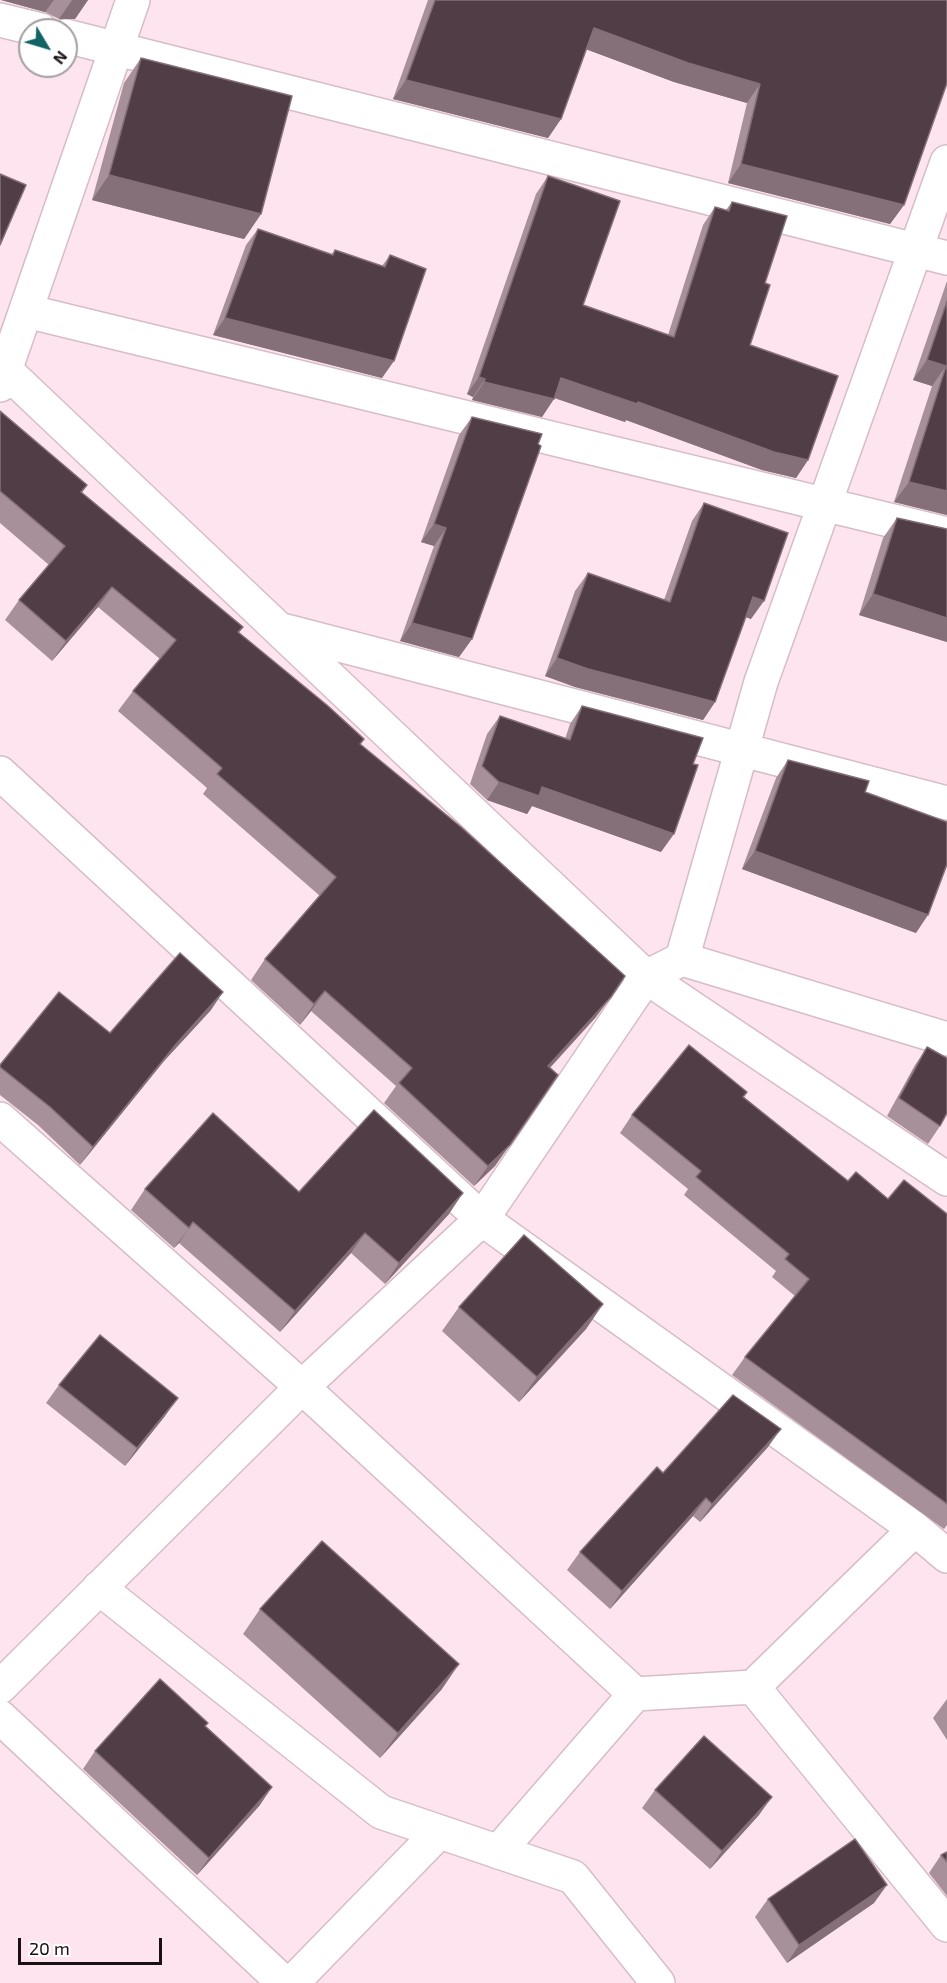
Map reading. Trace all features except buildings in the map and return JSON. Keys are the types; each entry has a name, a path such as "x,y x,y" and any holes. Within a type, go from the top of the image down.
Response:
{"street":[{"path":"133,0 26,311 2,373 281,630 646,977 947,1179"},
{"path":"0,20 18,24"},
{"path":"78,39 932,255"},
{"path":"682,959 761,682 826,503 932,255 947,162"},
{"path":"26,311 947,534"},
{"path":"281,630 947,803"},
{"path":"0,773 482,1220 915,1529 947,1556"},
{"path":"3,1679 99,1588 302,1387 482,1220 646,977 682,959 947,1039"},
{"path":"0,1119 302,1387 635,1694"},
{"path":"498,1852 635,1694 753,1687 915,1529"},
{"path":"99,1588 381,1812 573,1878 658,1983"},
{"path":"753,1687 947,1925"},
{"path":"0,1717 284,1983"},
{"path":"292,1983 439,1832"}]}
